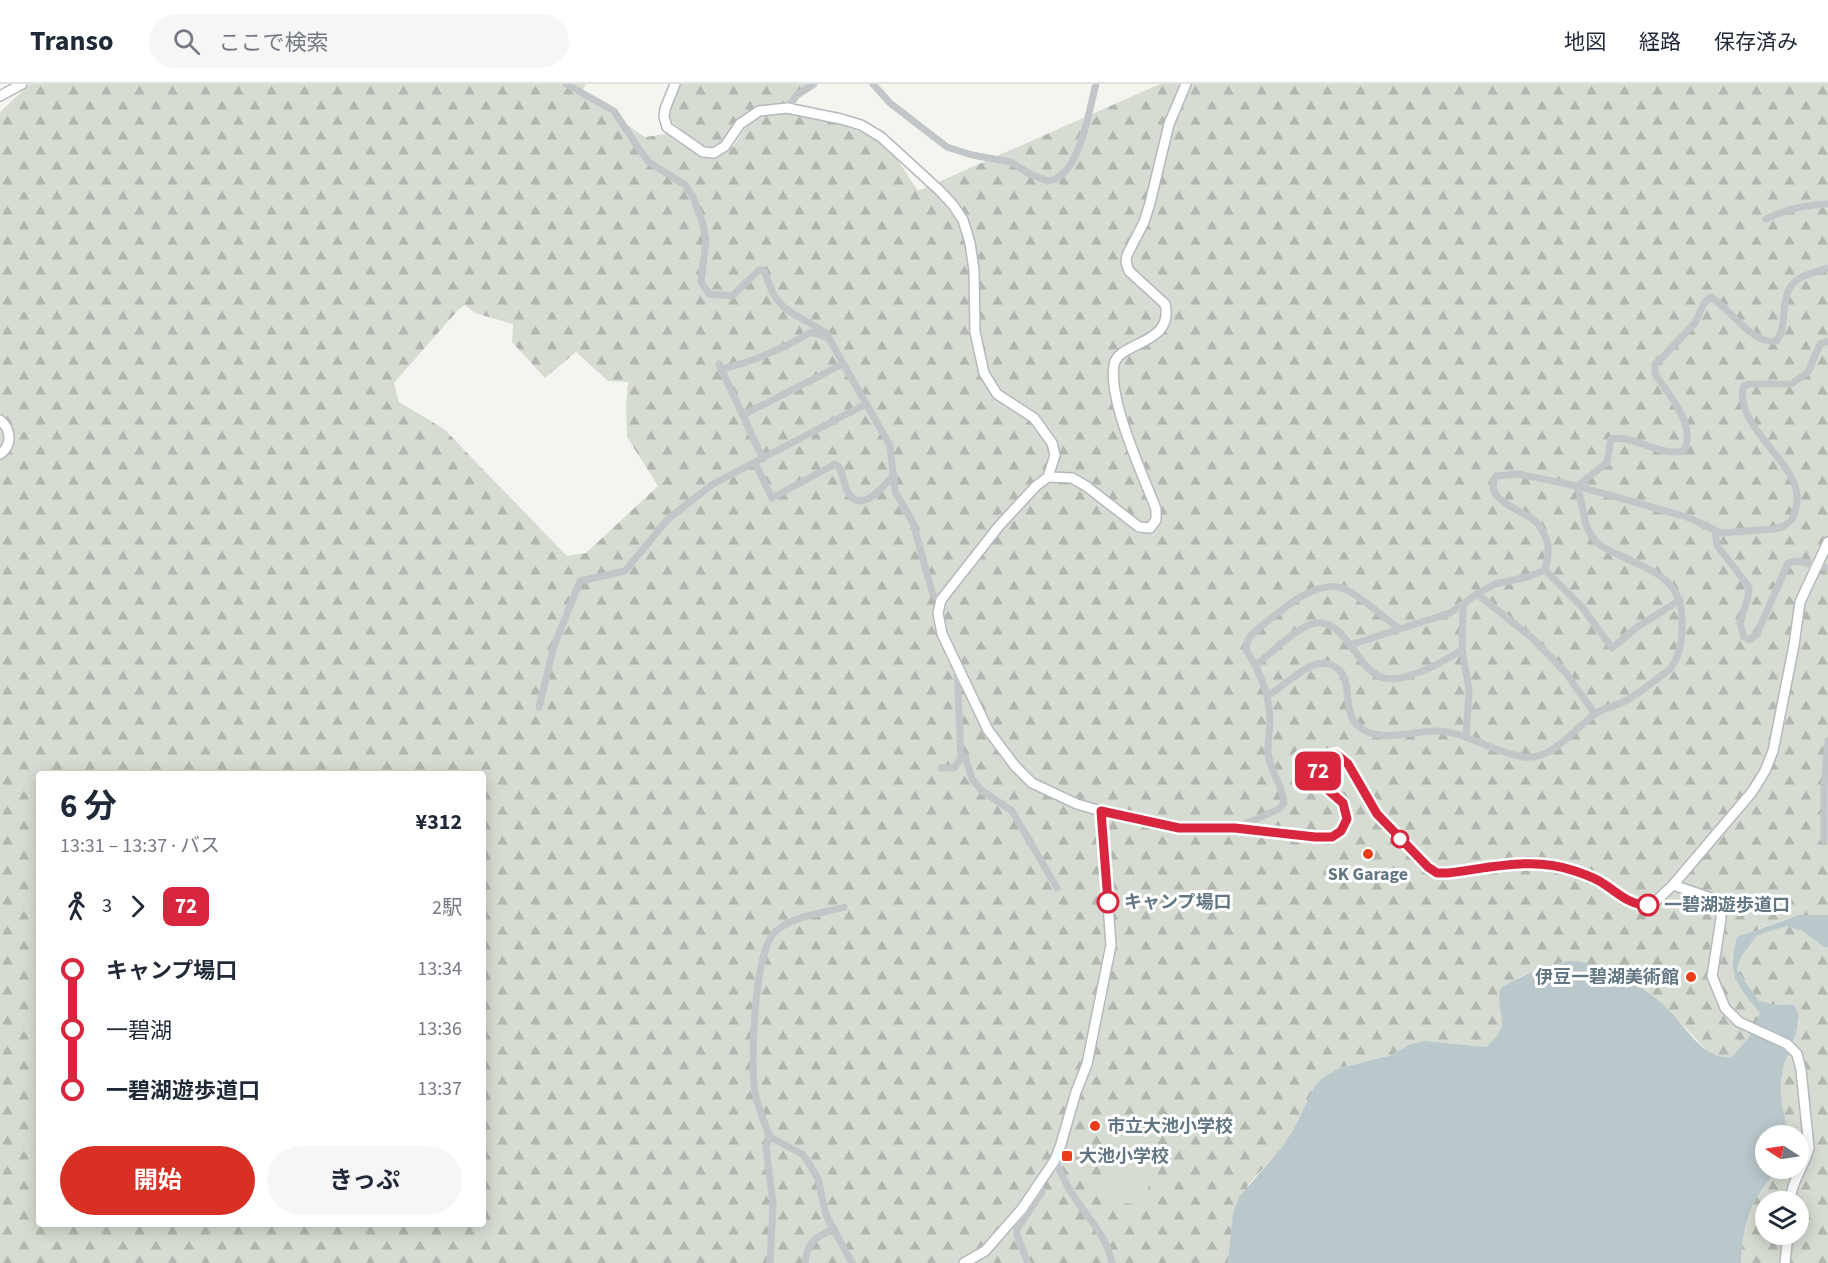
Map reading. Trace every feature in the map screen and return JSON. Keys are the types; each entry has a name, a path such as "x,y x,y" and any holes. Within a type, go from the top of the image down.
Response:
{"street":[{"path":"0,96 22,84"},
{"path":"566,84 614,111 649,162 685,185 693,196 703,224 706,242 701,282 709,294 732,296 755,273 764,270 772,293 778,300 792,314 826,333 890,446 895,491 913,523 933,595 941,600"},
{"path":"675,84 665,108 664,117 667,127 703,152 714,153 725,146 740,124 759,111 787,108 841,119 861,125 886,142 939,190 963,220 970,243 974,270 975,332 984,373 997,394 1034,418 1052,444 1055,455 1048,477 1036,486 999,526 941,600 938,613 942,634 988,730 1015,766 1032,783 1077,804 1179,828 1235,828 1332,837 1341,831 1347,819 1343,803 1327,789 1317,776 1319,763 1327,756 1336,754 1348,764 1377,814 1420,859 1437,873 1530,862 1572,870 1602,882 1624,898 1641,905 1648,905 1656,901 1673,885 1752,792 1766,771 1773,751 1800,602 1828,542"},
{"path":"787,108 797,95 814,84"},
{"path":"873,84 890,103 947,147 972,155 1011,162 1048,182 1057,178 1076,157 1096,84"},
{"path":"1048,477 1072,478 1139,526 1150,528 1156,520 1156,509 1120,414 1114,366 1116,358 1157,333 1166,319 1165,304 1129,270 1126,262 1127,255 1144,222 1169,124 1186,84"},
{"path":"1766,219 1790,209 1828,204"},
{"path":"1577,486 1607,463 1611,439 1621,438 1670,452 1684,451 1688,442 1687,428 1655,374 1655,365 1695,323 1704,303 1711,297 1757,337 1769,342 1776,341 1783,329 1785,304 1790,289 1797,280 1828,268"},
{"path":"829,338 812,332 785,348 747,364 720,366 742,415 772,498 835,464 839,467 849,494 856,499 867,500 877,494 894,474"},
{"path":"1545,570 1549,548 1543,531 1533,520 1501,499 1493,489 1496,476 1518,474 1577,486 1687,517 1721,533 1773,529 1782,527 1792,520 1798,498 1796,488 1790,475 1759,434 1743,406 1741,396 1743,387 1749,384 1791,384 1808,372 1820,344 1828,340"},
{"path":"742,415 843,364"},
{"path":"539,707 554,646 580,581 625,571 668,519 713,484 866,404"},
{"path":"0,420 7,426 10,441 4,452 0,454"},
{"path":"1267,696 1310,666 1327,663 1345,675 1352,717 1358,726 1371,733 1384,735 1439,731 1466,737 1494,750 1527,758 1541,755 1556,747 1595,714 1623,702 1670,669 1675,663 1682,637 1683,608 1675,590 1665,579 1600,546 1589,532 1583,519 1581,496 1577,486"},
{"path":"1715,531 1717,545 1749,587 1740,622 1744,637 1749,640 1757,634 1788,563 1797,561 1828,568"},
{"path":"1350,645 1450,613 1495,584 1528,578 1545,570"},
{"path":"1545,570 1582,607 1612,648 1636,628 1680,600"},
{"path":"1235,828 1279,809 1284,803 1284,796 1268,758 1270,721 1267,696 1256,665 1246,650 1251,635 1288,606 1323,587 1347,590 1399,629"},
{"path":"1477,594 1532,637 1565,672 1595,714"},
{"path":"1463,605 1462,650 1469,690 1466,737"},
{"path":"1256,665 1304,627 1317,622 1332,626 1347,640 1357,657 1381,678 1391,679 1412,675 1439,665 1462,650"},
{"path":"941,768 954,768 961,758 957,667"},
{"path":"1824,840 1824,788 1828,741"},
{"path":"961,758 965,756 972,779 981,790 1012,811 1057,888"},
{"path":"964,1263 985,1251 1021,1210 1055,1160 1087,1064 1111,945 1101,811"},
{"path":"1673,885 1711,898 1720,909 1721,919 1712,976 1725,1008 1739,1022 1787,1044 1797,1054 1801,1070 1809,1148 1790,1191"},
{"path":"844,907 804,917 785,924 773,933 765,949 759,979 751,1059 758,1107 770,1137 802,1154 807,1160 818,1179 826,1215 852,1263"},
{"path":"770,1137 766,1147 773,1204 770,1263"},
{"path":"1055,1160 1074,1197 1101,1233 1107,1244 1112,1263"},
{"path":"1028,1263 1017,1235 1017,1229 1042,1192 1038,1184"},
{"path":"805,1263 808,1246 834,1228"},
{"path":"1785,1263 1787,1245"}],"green space":[{"path":"30,84 586,84 581,93 645,137 674,133 683,138 680,128 664,117 676,84 812,84 787,108 749,112 711,155 733,147 753,115 812,113 886,142 918,191 1160,84 1828,84 1828,915 1799,915 1758,929 1732,958 1748,998 1761,1013 1749,1037 1733,1057 1724,1058 1709,1053 1669,1010 1647,991 1621,976 1567,961 1519,977 1499,996 1503,1019 1501,1030 1486,1047 1425,1041 1410,1044 1392,1055 1340,1068 1300,1115 1282,1147 1248,1185 1231,1243 1228,1263 0,1263 0,112","holes":["465,305 475,313 513,324 512,342 545,378 576,352 608,381 628,382 627,437 658,486 586,553 567,556 444,429 399,402 394,383 458,310"]},
{"path":"1787,926 1802,931 1824,947 1828,947 1828,1263 1741,1263 1744,1235 1755,1201 1755,1245 1809,1245 1809,1191 1761,1191 1770,1179 1809,1179 1809,1125 1786,1125 1781,1110 1782,1072 1799,1022 1793,1004 1778,1005 1759,1002 1737,970 1741,957 1757,934"},
{"path":"1114,1124 1158,1132 1145,1206 1102,1199"}],"shaded area":[{"path":"1799,915 1828,915 1828,947 1824,947 1802,931 1787,926 1757,935 1741,957 1737,970 1759,1001 1778,1005 1793,1004 1798,1019 1781,1084 1782,1106 1787,1125 1755,1125 1755,1179 1770,1179 1761,1191 1755,1191 1755,1201 1744,1235 1741,1263 1228,1263 1233,1214 1239,1197 1282,1147 1315,1086 1322,1078 1340,1068 1392,1055 1410,1044 1425,1041 1486,1047 1495,1038 1502,1025 1500,989 1530,973 1568,961 1595,965 1623,976 1659,1001 1704,1048 1722,1057 1732,1057 1749,1037 1760,1013 1736,978 1733,961 1737,937"}],"bus line":[{"name":"72","path":"1108,902 1101,811 1179,828 1235,828 1332,837 1341,831 1347,819 1343,803 1327,789 1317,776 1319,763 1327,756 1336,754 1348,764 1377,814 1428,867 1437,873 1530,862 1572,870 1602,882 1624,898 1641,905 1648,905"}],"place":[{"name":"SK Garage","path":"1368,854"},
{"name":"キャンプ場口","path":"1108,902"},
{"name":"一碧湖遊歩道口","path":"1648,905"},
{"name":"伊豆一碧湖美術館","path":"1691,977"},
{"name":"市立大池小学校","path":"1095,1126"},
{"name":"大池小学校","path":"1067,1156"}]}
